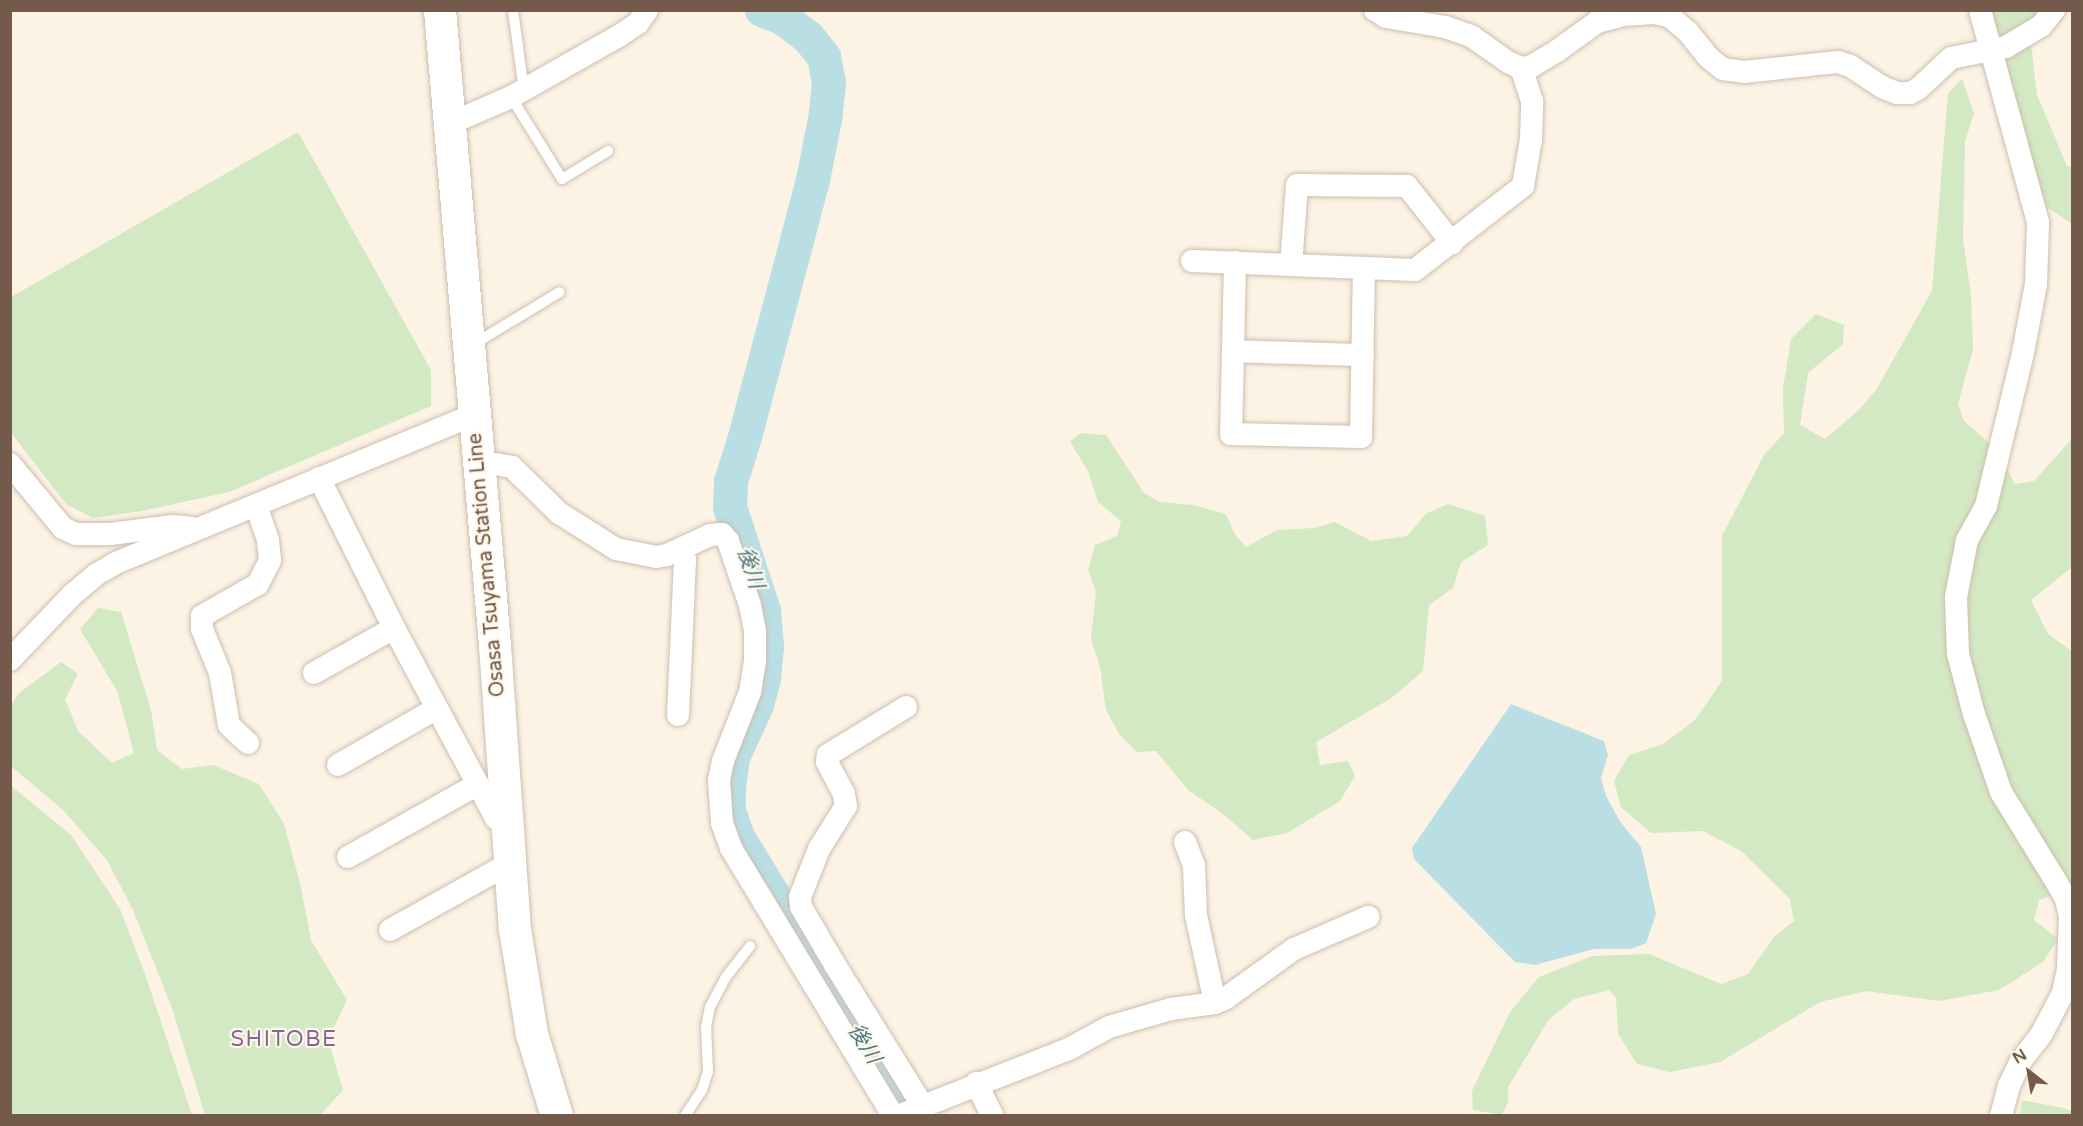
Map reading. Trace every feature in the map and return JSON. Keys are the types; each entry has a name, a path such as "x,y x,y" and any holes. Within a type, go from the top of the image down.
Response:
{"main road":[{"name":"Osasa Tsuyama Station Line","path":"440,10 495,645 515,929 532,1034 557,1116"}],"street":[{"path":"449,123 519,92 619,36 638,22 647,10"},
{"path":"1375,10 1386,17 1445,27 1471,36 1508,62 1521,68 1532,66 1557,51 1597,22 1623,15 1653,13 1669,16 1688,32 1708,57 1723,69 1744,72 1838,62 1897,93 1910,93 1918,89 1951,58 1991,51 2022,39 2041,26 2054,10"},
{"path":"1980,10 2038,222 2036,284 2021,365 1986,506 1967,540 1956,597 1958,654 1974,714 2001,792 2066,899 2070,917 2068,969 2063,993 2041,1035 2021,1061 2009,1086 2001,1116"},
{"path":"1192,261 1415,270 1522,186 1531,139 1532,101 1521,68"},
{"path":"1291,265 1297,185 1407,186 1452,243"},
{"path":"1235,262 1231,434 1361,437 1364,268"},
{"path":"1233,351 1363,354"},
{"path":"10,660 73,594 97,574 116,563 475,414"},
{"path":"10,464 63,528 76,534 110,534 173,526 202,528"},
{"path":"478,466 495,464 512,467 559,513 616,549 656,557 681,549 710,535 722,534 728,541 744,589 754,631 754,661 750,692 723,761 719,780 718,799 726,838 905,1112"},
{"path":"319,478 394,628 496,818 508,827"},
{"path":"248,743 229,725 220,673 202,629 202,616 258,584 270,560 268,540 256,506"},
{"path":"678,715 685,559 681,549"},
{"path":"315,674 394,628"},
{"path":"905,1112 830,956 801,907 800,897 819,849 846,806 844,794 826,762 828,755 906,707"},
{"path":"338,765 437,708"},
{"path":"348,857 478,784"},
{"path":"1185,842 1194,866 1196,915 1215,1003"},
{"path":"390,930 498,870 510,867"},
{"path":"905,1112 1069,1049 1121,1023 1171,1009 1215,1003 1226,998 1294,949 1368,917"},
{"path":"976,1083 993,1116"}],"lane":[{"path":"513,10 522,77 519,92 562,179 608,151"},
{"path":"468,348 560,292"},
{"path":"685,1116 702,1090 708,1072 706,1027 710,1007 726,977 750,946"}],"green space":[{"path":"1992,11 2043,11 2030,35 2037,95 2067,166 2072,167 2072,224 2047,207 2012,99"},
{"path":"1962,79 1974,113 1965,141 1963,240 1971,295 1973,349 1958,404 1964,421 1995,448 2015,484 2034,481 2072,439 2072,567 2031,600 2048,634 2072,651 2072,888 2039,900 2034,920 2058,939 2043,962 1999,990 1939,1001 1866,991 1820,1002 1720,1062 1670,1072 1637,1064 1618,1034 1616,998 1609,990 1574,999 1549,1019 1508,1087 1508,1102 1502,1115 1473,1110 1472,1091 1510,1012 1539,977 1592,956 1649,954 1721,984 1748,974 1774,937 1794,921 1790,899 1741,851 1703,831 1651,833 1621,807 1614,781 1629,755 1663,744 1695,720 1722,681 1722,536 1764,455 1784,433 1783,388 1791,339 1816,314 1844,325 1843,344 1808,373 1800,425 1825,439 1859,410 1876,390 1932,291 1948,93"},
{"path":"298,132 431,370 431,406 229,492 142,511 93,518 67,505 11,433 11,297"},
{"path":"1080,433 1106,435 1144,493 1160,502 1193,505 1226,514 1235,535 1246,547 1277,530 1314,528 1335,522 1371,541 1407,536 1426,514 1448,504 1485,516 1488,545 1461,562 1453,588 1429,605 1423,671 1390,699 1316,742 1320,765 1348,761 1355,776 1340,801 1287,833 1253,840 1223,814 1188,790 1156,751 1137,752 1119,734 1106,710 1100,667 1091,639 1096,592 1088,570 1095,545 1117,536 1121,521 1098,502 1088,471 1070,442"},
{"path":"98,608 121,612 151,710 157,750 182,769 213,765 259,784 284,824 300,883 311,940 347,1000 328,1039 343,1090 320,1115 205,1115 172,1008 133,910 107,860 64,811 11,766 11,705 19,693 61,662 78,674 65,699 78,731 112,763 134,753 117,691 80,629"},
{"path":"10,785 71,835 120,909 145,974 192,1115 11,1115"},
{"path":"2022,1100 2063,1108 2072,1111 2072,1115 2020,1115"}],"water":[{"path":"1511,704 1604,741 1608,755 1601,778 1606,796 1621,823 1641,847 1656,914 1646,943 1631,949 1594,949 1535,965 1515,962 1414,859 1412,848"}],"waterway":[{"name":"後川","path":"762,10 784,19 808,37 824,57 829,83 825,119 813,180 731,482 730,507 764,611 767,646 764,679 757,705 733,758 729,785 729,811 738,837 908,1116"}],"district":[{"name":"SHITOBE","path":"284,1040"}]}
